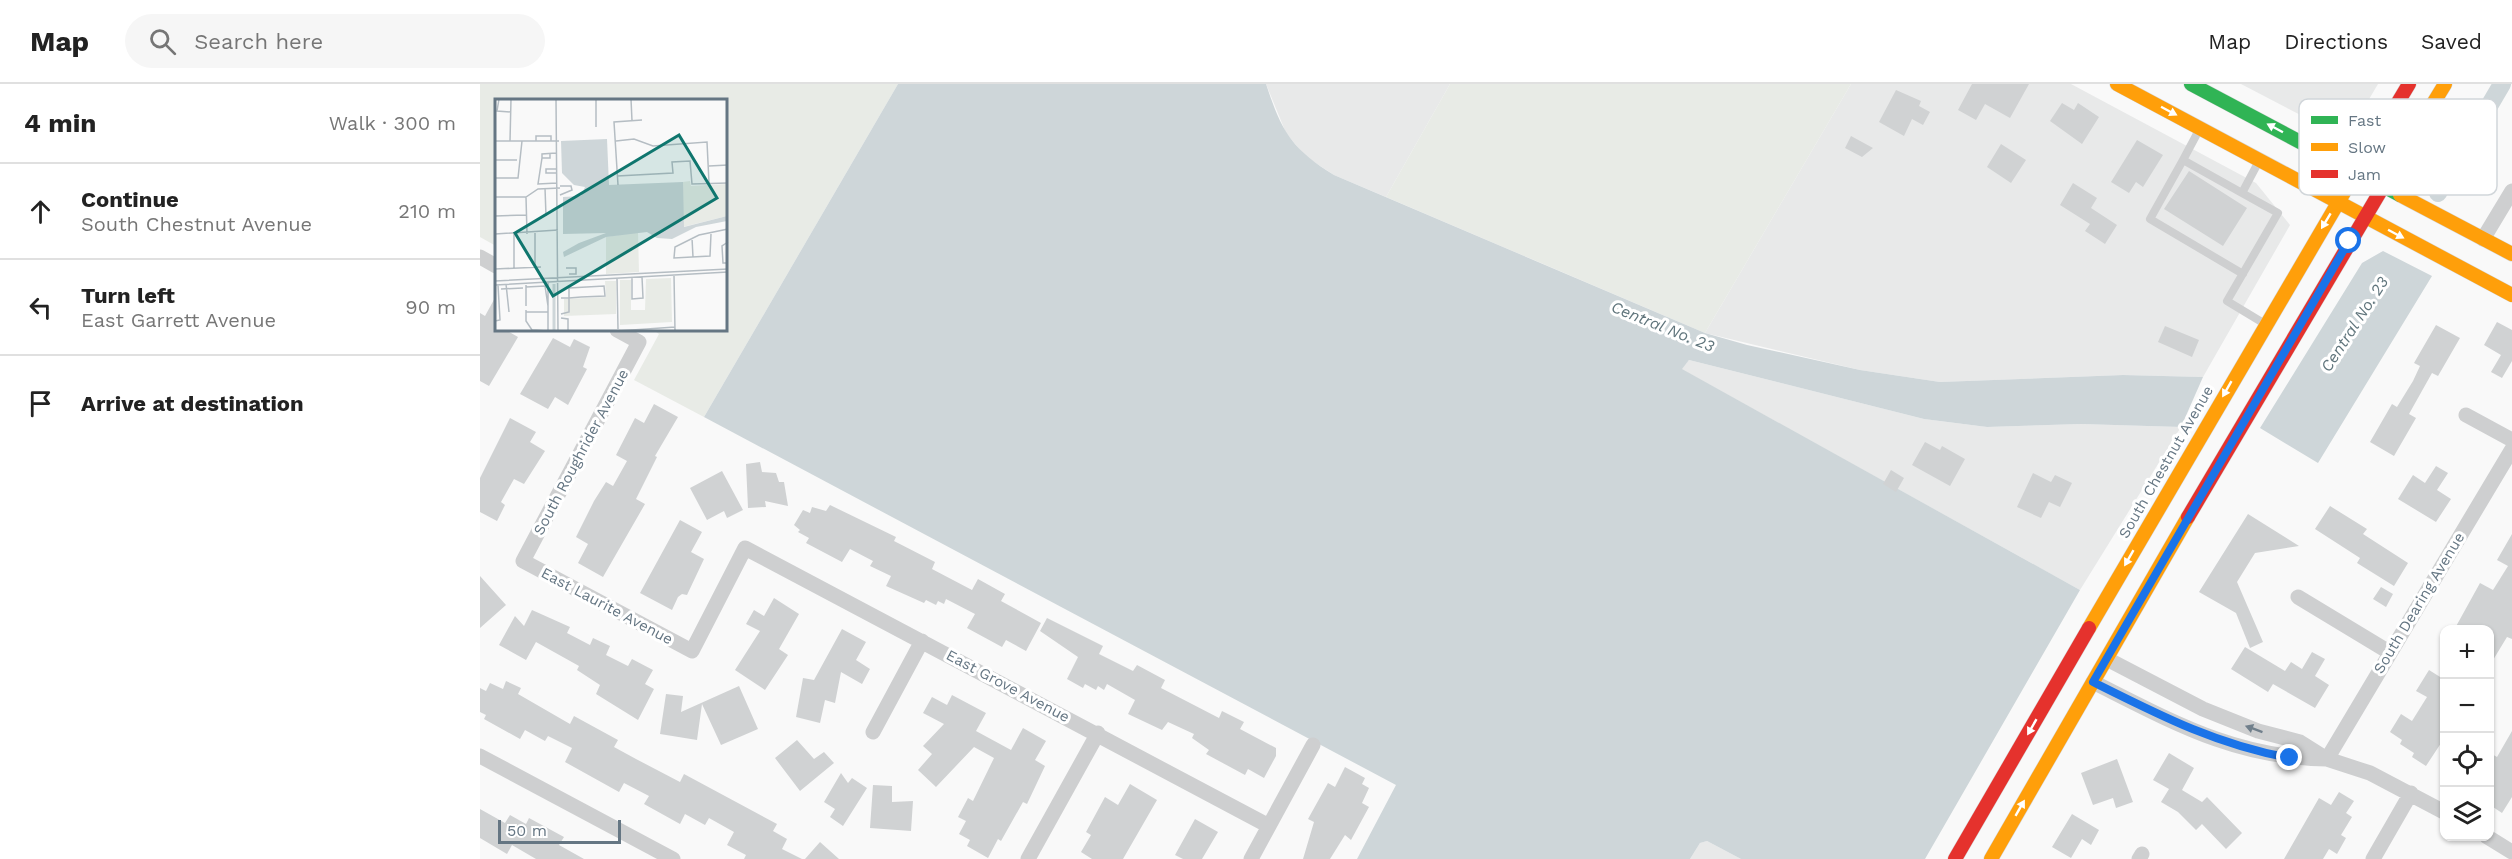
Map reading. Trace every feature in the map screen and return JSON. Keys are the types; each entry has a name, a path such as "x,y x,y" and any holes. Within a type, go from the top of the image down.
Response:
{"main road":[{"path":"2117,84 2299,181"},
{"path":"2191,84 2299,141"},
{"name":"South Chestnut Avenue","path":"2400,99 2409,84"},
{"path":"2436,99 2445,84"},
{"path":"2325,195 2512,295"},
{"name":"South Chestnut Avenue","path":"1955,859 2342,195"},
{"path":"1991,859 2377,195"},
{"path":"2400,195 2512,255"}],"street":[{"path":"2483,239 2512,191"},
{"path":"480,257 495,265"},
{"name":"South Roughrider Avenue","path":"523,561 639,342 621,332"},
{"path":"2466,415 2512,440"},
{"name":"South Dearing Avenue","path":"2327,759 2512,449"},
{"name":"East Grove Avenue","path":"692,651 745,548 1098,733 1269,826"},
{"name":"East Laurite Avenue","path":"523,561 692,651"},
{"path":"2298,597 2389,652"},
{"path":"873,732 922,641"},
{"path":"2107,659 2203,709 2258,731 2300,742 2327,759"},
{"path":"2093,682 2182,727 2229,744 2290,758 2327,759 2370,772 2440,809"},
{"path":"1028,859 1098,733"},
{"path":"1251,859 1313,745"},
{"path":"480,756 665,857"},
{"path":"2373,859 2411,793"},
{"path":"2493,841 2512,852"}],"lane":[{"path":"2200,128 2150,219 2243,274"},
{"path":"2183,160 2278,213 2227,301 2265,324"},
{"path":"2242,193 2260,160"}],"shaded area":[{"path":"480,84 898,84 704,417 634,380 659,334 656,332 728,332 728,99 495,99 495,245 480,237"},
{"path":"1266,84 1450,84 1386,197 1334,175 1305,156 1286,133"},
{"path":"1450,84 1851,84 1705,333 1386,197"},
{"path":"1851,84 2071,84 2256,183 2290,225 2203,377 2123,375 1940,382 1860,370 1705,333"},
{"path":"2241,84 2378,84 2369,99 2299,99 2299,114"},
{"path":"1689,360 1924,419 1987,427 2081,424 2181,427 2080,590 1681,369"},
{"path":"1707,841 1741,859 1690,859 1700,843"}],"water":[{"path":"898,84 1266,84 1277,115 1290,137 1307,156 1334,175 1705,333 1747,345 1860,370 1940,382 2123,375 2203,377 2181,427 2081,424 1987,427 1924,419 1689,360 1682,369 2080,590 1925,859 1741,859 1707,841 1700,843 1690,859 1357,859 1396,785 704,417"},
{"path":"2383,251 2432,276 2318,463 2260,428 2362,263"}],"building":[{"path":"1972,84 2029,84 2010,118 1985,104 1976,120 1958,110"},
{"path":"1896,90 1921,101 1919,106 1930,112 1923,125 1912,119 1904,136 1879,122"},
{"path":"2062,103 2074,110 2078,103 2099,117 2082,144 2050,121"},
{"path":"1851,136 1873,148 1862,157 1845,148"},
{"path":"2137,140 2163,155 2143,187 2136,182 2129,193 2111,182"},
{"path":"2001,144 2026,160 2011,183 1987,167"},
{"path":"2189,171 2247,208 2223,246 2164,209"},
{"path":"2073,183 2097,198 2091,208 2117,225 2105,244 2085,231 2090,224 2060,205"},
{"path":"495,298 495,332 509,332 518,337 489,386 480,381 480,313 485,316"},
{"path":"2497,322 2512,330 2512,361 2502,378 2491,372 2501,355 2484,345"},
{"path":"2436,325 2460,338 2438,376 2432,373 2409,414 2416,418 2394,456 2370,442 2392,404 2397,407 2413,381 2420,366 2414,363"},
{"path":"2165,326 2199,340 2192,357 2158,342"},
{"path":"553,338 570,347 574,339 590,347 583,367 587,369 568,405 555,397 548,409 520,394"},
{"path":"654,404 678,417 655,456 657,457 636,499 645,504 603,577 578,563 588,544 576,537 606,482 613,486 627,461 616,455 635,418 644,423"},
{"path":"510,418 536,432 530,442 545,451 524,484 514,479 501,502 505,505 497,521 480,512 480,478"},
{"path":"1925,442 1940,450 1942,446 1965,459 1950,486 1912,465"},
{"path":"760,462 762,472 776,473 779,482 784,482 788,506 765,501 766,507 748,508 746,464"},
{"path":"2436,466 2448,473 2437,490 2451,499 2436,522 2398,499 2413,475 2425,483"},
{"path":"1891,470 1904,478 1896,492 1883,484"},
{"path":"722,471 743,510 727,518 724,511 707,520 690,488"},
{"path":"2033,473 2051,482 2055,475 2072,483 2060,507 2049,502 2041,518 2017,507"},
{"path":"830,505 896,537 894,541 935,562 932,569 972,590 978,579 1005,594 1001,601 1041,623 1026,651 1006,640 1002,647 967,628 975,614 946,599 944,604 938,601 936,605 926,600 924,603 886,586 891,576 870,566 873,561 850,549 842,562 806,543 809,538 798,532 800,530 794,525 803,510 810,513 812,507 826,511"},
{"path":"2330,506 2367,529 2363,534 2408,563 2394,586 2357,563 2360,558 2315,529"},
{"path":"2248,514 2299,546 2255,553 2237,582 2263,642 2250,648 2236,613 2199,592"},
{"path":"680,520 702,532 691,552 704,559 687,595 682,594 678,597 672,610 640,593"},
{"path":"2512,534 2512,639 2507,637 2494,658 2494,625 2457,625 2480,583 2493,590 2508,566 2497,560"},
{"path":"480,576 506,605 480,628"},
{"path":"2381,587 2393,594 2386,607 2373,599"},
{"path":"774,598 799,614 779,649 788,655 765,690 735,670 760,631 746,624 754,610 764,616"},
{"path":"532,610 570,627 567,633 590,645 593,638 610,646 606,655 628,666 632,659 653,670 645,684 654,689 638,720 596,694 600,685 577,670 579,666 536,642 526,660 499,645 515,616 524,626"},
{"path":"1047,618 1103,646 1099,654 1133,671 1137,665 1165,680 1161,688 1219,718 1222,711 1244,722 1240,729 1276,748 1276,756 1264,778 1248,769 1245,775 1206,754 1209,750 1192,738 1194,734 1168,722 1162,730 1128,714 1135,700 1107,684 1104,690 1098,686 1096,690 1085,684 1083,688 1067,679 1078,657 1040,631"},
{"path":"842,629 866,642 856,660 870,669 862,684 841,672 835,703 825,700 820,723 796,717 803,678 814,680"},
{"path":"2245,647 2285,671 2291,662 2302,669 2312,652 2325,659 2315,676 2329,685 2315,708 2273,684 2268,692 2231,669"},
{"path":"2429,670 2440,677 2440,745 2426,766 2412,757 2414,753 2400,744 2402,740 2390,732 2401,714 2412,721 2427,697 2416,691"},
{"path":"506,681 521,688 518,694 570,724 574,716 618,740 614,747 636,759 680,782 684,774 777,824 773,831 787,839 782,849 802,859 744,859 746,855 727,845 734,832 709,818 705,825 685,814 680,824 644,804 649,796 624,783 619,792 565,762 572,748 548,736 545,741 525,730 520,739 484,719 486,715 480,712 480,688 486,691 490,683 503,689"},
{"path":"739,686 758,729 721,745 702,704 697,740 660,734 666,694 683,696 681,712"},
{"path":"952,695 986,713 976,731 1011,750 1023,728 1046,741 1035,760 1045,766 1027,804 1023,802 1001,841 998,839 988,858 967,846 970,840 959,834 966,821 958,817 968,798 973,801 994,758 974,747 936,787 918,770 932,754 923,746 944,724 923,713 932,697 947,705"},
{"path":"2512,731 2512,797 2502,813 2494,808 2494,755 2497,757"},
{"path":"797,740 814,759 824,752 834,763 800,791 775,758"},
{"path":"2169,753 2194,768 2182,790 2202,802 2207,797 2242,833 2226,849 2202,824 2196,830 2178,812 2161,802 2169,789 2153,780"},
{"path":"2117,759 2133,802 2116,808 2113,798 2093,805 2081,773"},
{"path":"1345,767 1365,778 1362,784 1369,788 1362,803 1369,807 1351,840 1345,835 1330,859 1303,859 1314,822 1308,819 1328,783 1335,787"},
{"path":"841,773 848,783 852,778 867,788 843,826 830,817 835,809 824,802"},
{"path":"1130,784 1157,800 1123,859 1092,859 1081,852 1091,835 1086,832 1105,797 1118,805"},
{"path":"873,785 892,786 892,802 913,801 911,831 870,828"},
{"path":"2339,792 2354,801 2346,813 2352,817 2341,835 2346,838 2337,854 2329,849 2323,859 2284,859 2319,798 2331,805"},
{"path":"480,809 505,823 510,815 526,824 529,818 564,837 559,845 584,859 536,859 512,845 507,854 480,838"},
{"path":"2072,814 2099,830 2091,845 2082,839 2071,858 2052,847"},
{"path":"1195,819 1218,832 1202,859 1183,859 1175,855"},
{"path":"820,842 839,859 805,859"}],"waterway":[{"name":"Central No. 23","path":"2493,99 2502,84"}],"traffic: fast":[{"path":"2191,84 2299,141"}],"traffic: slow":[{"path":"2117,84 2299,181"},
{"path":"2436,99 2445,84"},
{"path":"2325,195 2512,295"},
{"path":"2089,628 2343,195"},
{"path":"2400,195 2512,254"},
{"path":"1991,859 2188,517"}],"traffic: jam":[{"path":"2400,99 2409,84"},
{"path":"2188,517 2378,195"},
{"path":"1955,859 2089,628"}],"route":[{"path":"2290,758 2229,744 2182,727 2093,682 2349,241"}]}
